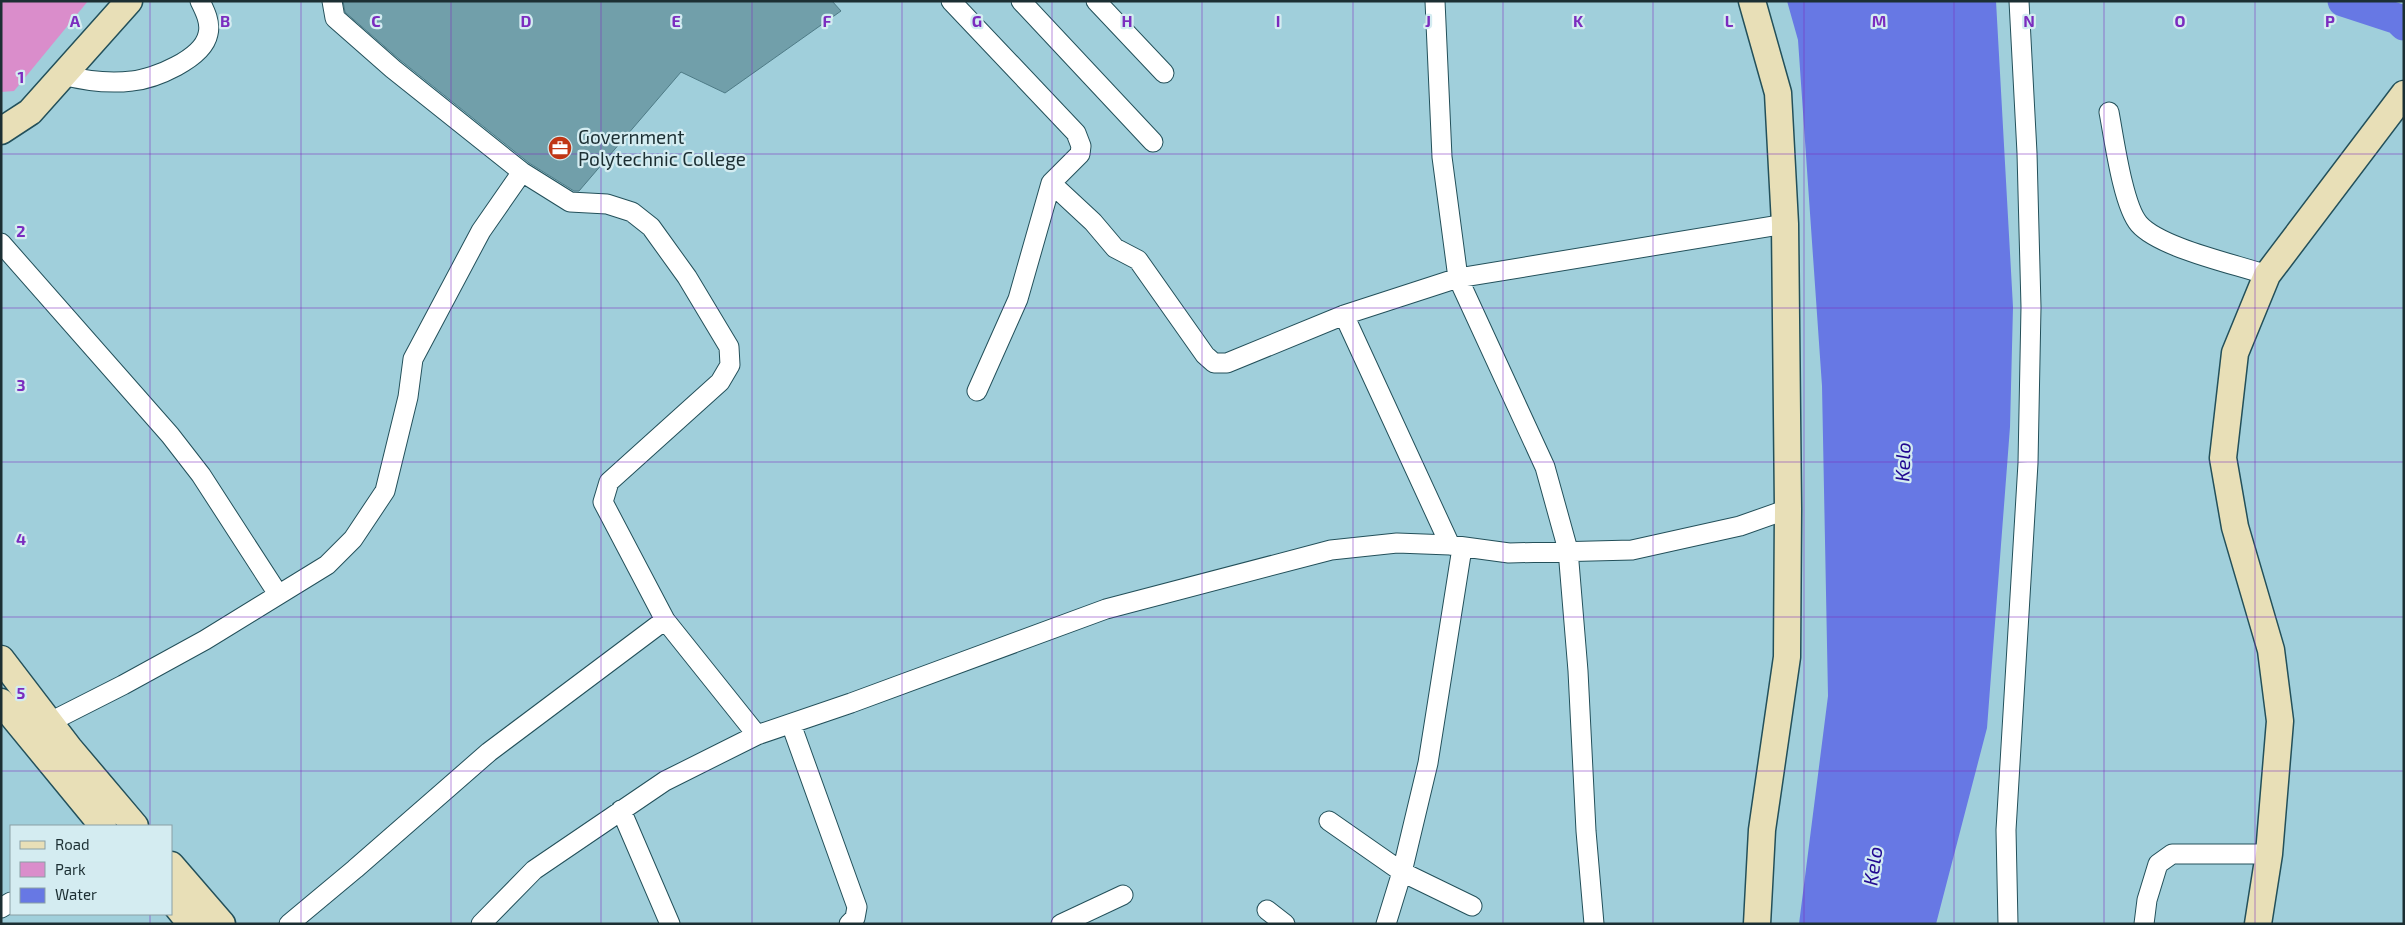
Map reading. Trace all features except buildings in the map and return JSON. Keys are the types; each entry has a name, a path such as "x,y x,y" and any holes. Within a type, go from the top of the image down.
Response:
{"street":[{"path":"1,131 30,112 130,1"},
{"path":"63,75 94,83 133,81 161,75 203,45 208,35 209,24 200,1"},
{"path":"332,1 335,18 392,69 522,172 570,202 607,204 632,212 651,227 687,277 729,347 730,365 720,382 609,482 602,502 665,620 757,735"},
{"path":"951,1 1076,132 1081,146 1080,154 1051,183 1018,299 977,391"},
{"path":"1020,1 1153,142"},
{"path":"1096,1 1164,73"},
{"path":"1435,1 1442,157 1458,278 1545,467 1568,550 1578,671 1586,831 1594,924"},
{"path":"1752,1 1778,93 1785,224 1788,509 1787,657 1762,830 1757,924"},
{"path":"2008,924 2006,830 2028,463 2031,307 2028,153 2018,1"},
{"path":"2258,924 2269,854 2280,721 2270,650 2236,527 2223,458 2235,353 2267,275 2404,94"},
{"path":"2109,112 2129,204 2138,223 2161,241 2267,275"},
{"path":"50,722 172,658 327,565 347,546 385,491 408,397 413,359 480,231 522,172"},
{"path":"1051,183 1093,222 1115,248 1138,260 1205,355 1214,363 1227,363 1344,315 1458,278 1785,224"},
{"path":"1,244 170,435 201,475 278,594"},
{"path":"1344,315 1456,547 1428,763 1402,872 1386,924"},
{"path":"481,924 534,870 665,781 757,735 1106,609 1331,550 1397,543 1509,553 1568,550 1632,550 1740,526 1788,509"},
{"path":"289,924 356,869 489,752 665,620"},
{"path":"1,659 69,748 134,825"},
{"path":"1,702 102,825"},
{"path":"791,724 858,907 855,918 849,924"},
{"path":"622,810 670,924"},
{"path":"1329,820 1402,872 1472,906"},
{"path":"2144,924 2147,900 2158,864 2172,854 2269,854"},
{"path":"172,866 222,924"},
{"path":"1062,924 1123,895"},
{"path":"172,900 191,924"},
{"path":"1267,910 1285,924"}],"green space":[{"path":"1,1 88,1 14,91 1,92"}],"water":[{"name":"Kelo","path":"1787,1 1996,1 2013,307 2010,427 1987,728 1936,924 1799,924 1828,696 1822,386 1798,40"}],"waterway":[{"path":"2343,1 2398,19 2404,25"}],"place":[{"name":"Government Polytechnic College","path":"560,148"}]}
